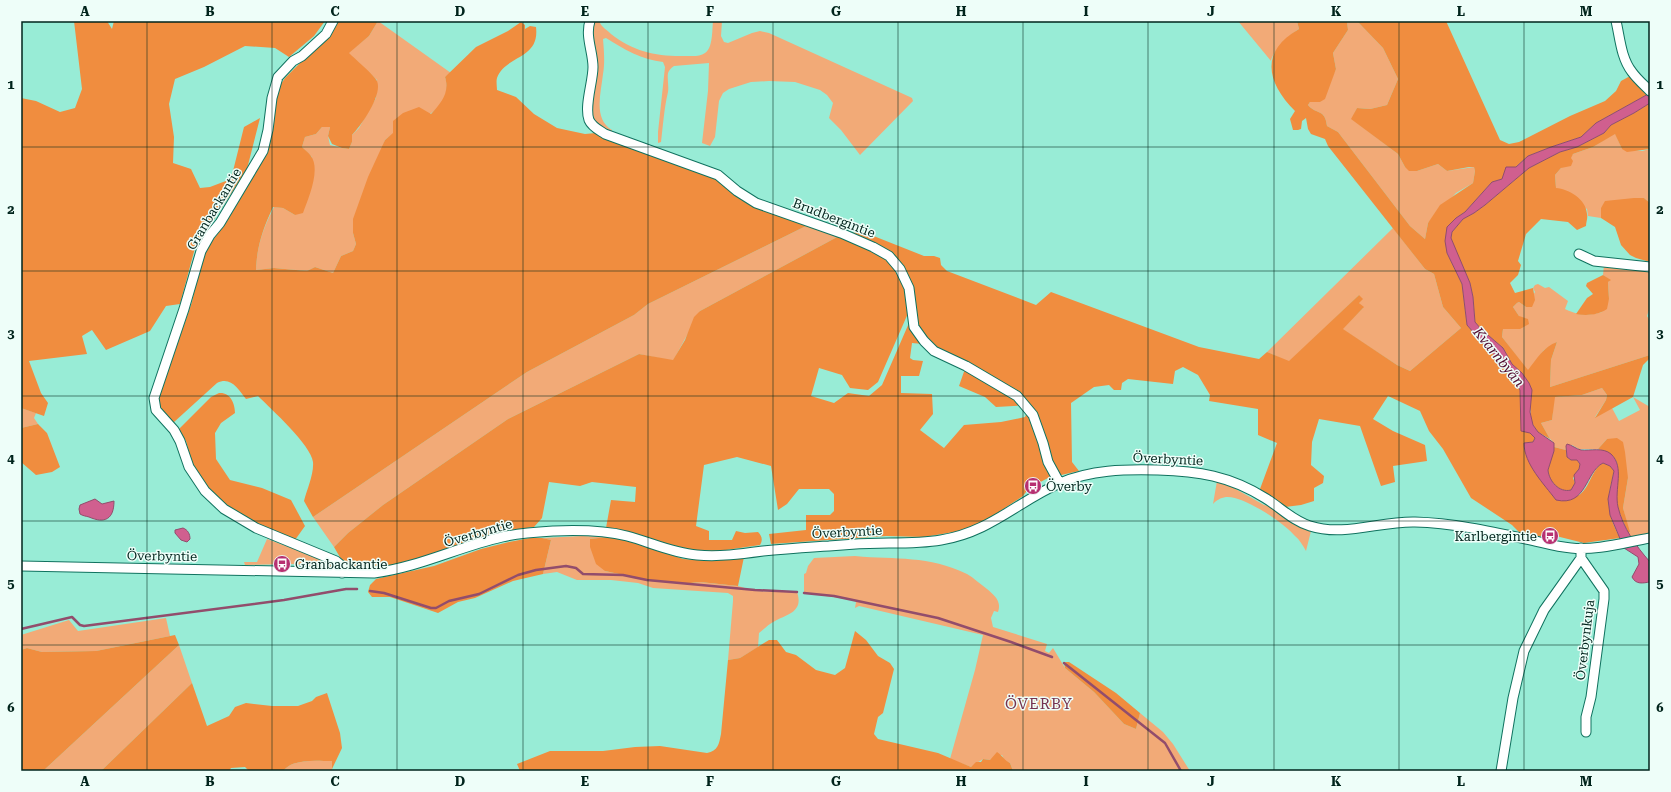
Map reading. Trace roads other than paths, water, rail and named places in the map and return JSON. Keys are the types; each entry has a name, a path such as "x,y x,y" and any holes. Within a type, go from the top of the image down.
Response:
{"street":[{"name":"Granbackantie","path":"333,21 326,34 302,56 293,61 278,77 272,98 267,136 262,151 201,251 184,309 154,398 154,404 156,410 167,421 177,436 189,467 205,491 224,509 256,528 340,563 342,573"},
{"name":"Brudbergintie","path":"590,21 588,32 593,68 588,113 589,121 595,128 605,134 718,175 737,191 756,202 841,233 873,247 889,256 900,269 909,288 914,327 924,341 934,351 966,366 1017,396 1033,416 1048,462 1060,484"},
{"path":"1616,21 1623,56 1632,72 1647,88"},
{"path":"1579,254 1594,261 1650,267"},
{"name":"Överbyntie","path":"21,566 363,573 386,571 422,563 501,537 551,531 611,533 626,536 679,553 703,556 864,544 930,542 956,537 978,530 1032,498 1060,484 1082,475 1110,470 1157,470 1207,474 1233,481 1266,498 1287,514 1304,524 1321,529 1348,530 1390,523 1430,523 1477,529 1571,548 1617,544 1650,538"},
{"path":"1501,771 1513,698 1524,651 1544,610 1581,558 1581,548"},
{"name":"Överbynkuja","path":"1581,558 1604,591 1591,697 1586,717 1586,732"}],"water":[{"name":"Kvarnbyån","path":"1650,93 1650,103 1611,125 1604,133 1577,147 1560,152 1529,168 1485,205 1463,219 1452,232 1451,238 1470,283 1475,322 1503,348 1512,364 1522,373 1532,390 1530,412 1533,425 1538,432 1554,443 1554,451 1548,470 1550,478 1555,485 1562,490 1571,490 1575,483 1574,475 1579,469 1580,464 1577,460 1571,460 1567,457 1567,444 1581,450 1608,452 1615,459 1618,472 1617,500 1620,515 1631,536 1650,562 1650,582 1642,583 1634,580 1632,577 1639,564 1638,557 1624,548 1610,515 1608,499 1614,471 1610,466 1603,463 1597,467 1580,494 1566,501 1556,500 1531,466 1527,459 1524,443 1533,442 1535,438 1530,433 1521,431 1520,390 1500,360 1487,348 1467,325 1462,284 1447,253 1445,241 1447,227 1465,212 1492,182 1502,179 1506,167 1516,167 1528,156 1581,137 1596,123"},
{"path":"95,499 102,504 114,501 114,507 108,518 100,520 80,514 80,505"},
{"path":"183,528 190,535 190,539 187,542 181,540 175,533 175,530"}],"waterway":[{"path":"370,591 384,593 431,608 436,608 449,601 479,594 518,575 536,570 566,566 576,568 583,574 623,575 647,580 755,590 797,592"},
{"path":"21,629 72,617 80,625 84,626 284,600 346,589 357,589"},
{"path":"804,593 834,596 938,618 1052,657"},
{"path":"1064,663 1165,743 1181,771"}],"place":[{"name":"Överby","path":"1033,486"},
{"name":"Karlbergintie","path":"1550,536"},
{"name":"Granbackantie","path":"282,564"}],"district":[{"name":"ÖVERBY","path":"1039,704"}]}
